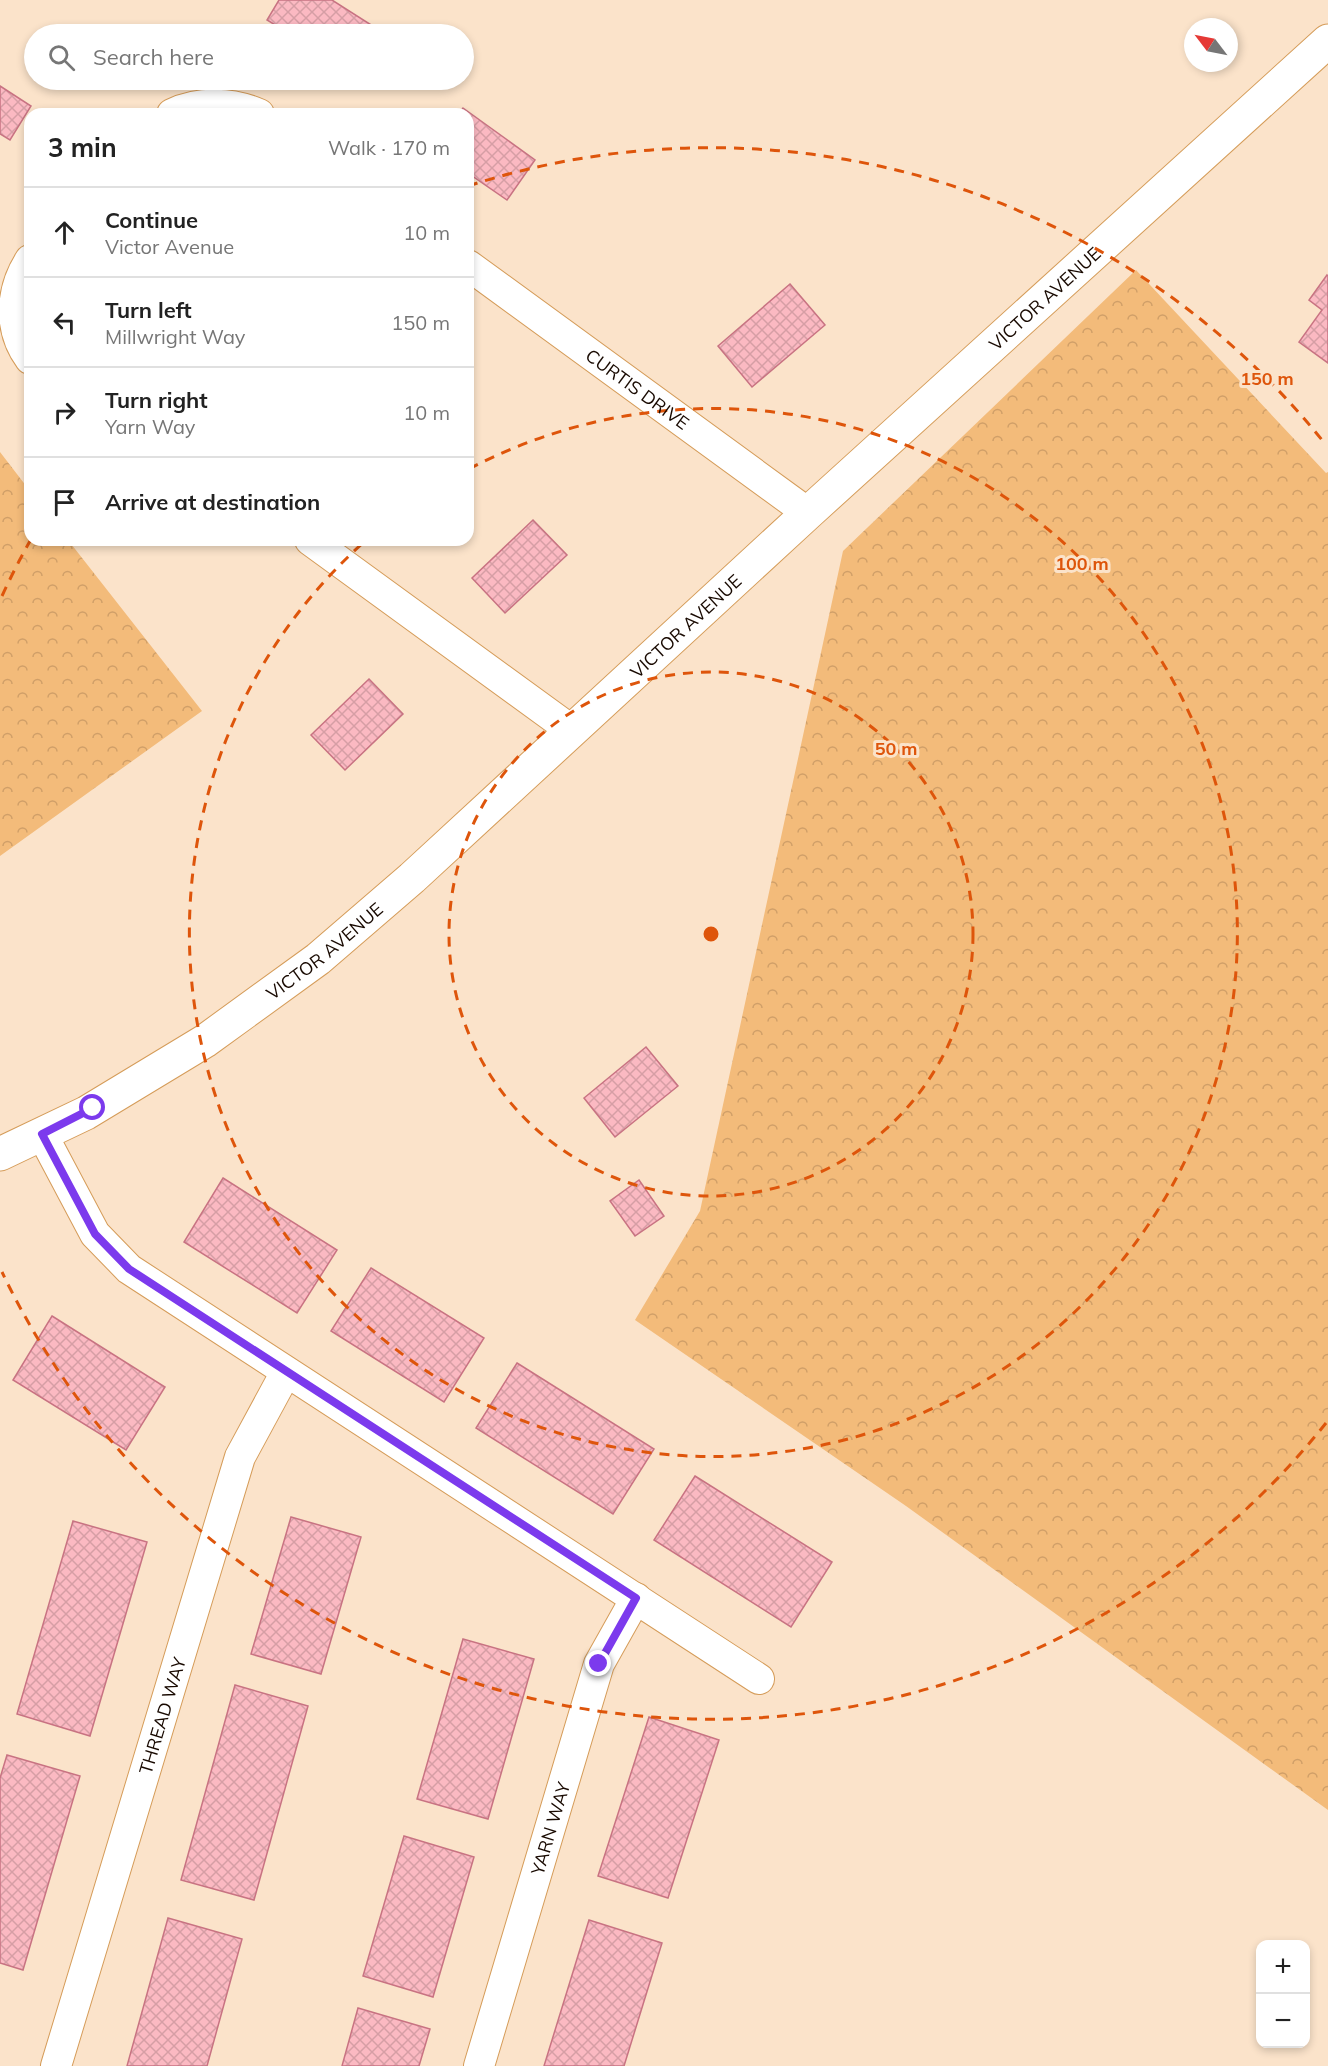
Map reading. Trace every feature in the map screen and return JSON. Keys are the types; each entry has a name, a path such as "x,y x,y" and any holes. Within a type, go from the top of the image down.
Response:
{"street":[{"name":"VICTOR AVENUE","path":"0,1154 86,1113 205,1041 318,959 412,878 808,513 1328,41"},
{"path":"190,108 199,105 225,104 241,108"},
{"name":"CURTIS DRIVE","path":"474,269 808,513"},
{"path":"24,272 16,289 13,309 16,330 24,351"},
{"path":"318,546 571,730"},
{"path":"42,1134 95,1234 129,1269 759,1679"},
{"name":"THREAD WAY","path":"56,2066 240,1457 286,1372"},
{"name":"YARN WAY","path":"478,2066 599,1664 636,1598"}],"green space":[{"path":"1136,270 1326,473 1328,472 1328,1810 906,1506 635,1320 700,1211 843,551"},
{"path":"0,452 24,483 24,546 73,546 202,711 0,856"}],"building":[{"path":"279,0 332,0 370,24 274,24 267,20"},
{"path":"0,86 31,106 24,108 24,117 10,140 0,134"},
{"path":"474,116 535,160 507,200 474,177"},
{"path":"1327,275 1328,363 1299,342 1322,310 1309,300"},
{"path":"790,284 825,325 752,387 718,346"},
{"path":"533,520 567,555 505,613 472,578"},
{"path":"369,679 403,714 345,770 311,735"},
{"path":"646,1047 678,1086 615,1137 584,1098"},
{"path":"223,1178 337,1250 297,1313 184,1242"},
{"path":"639,1180 664,1216 635,1236 610,1201"},
{"path":"371,1268 484,1338 444,1402 331,1331"},
{"path":"52,1316 165,1387 126,1450 13,1380"},
{"path":"517,1363 654,1449 613,1514 476,1428"},
{"path":"695,1476 832,1562 791,1627 654,1540"},
{"path":"291,1517 361,1537 321,1674 251,1654"},
{"path":"73,1521 147,1542 90,1736 17,1714"},
{"path":"463,1639 534,1659 488,1819 417,1799"},
{"path":"235,1685 308,1706 254,1900 181,1880"},
{"path":"649,1717 719,1740 668,1898 598,1876"},
{"path":"7,1755 80,1776 23,1970 0,1963 0,1778"},
{"path":"404,1836 474,1857 433,1997 363,1976"},
{"path":"168,1918 242,1939 207,2066 127,2066"},
{"path":"589,1920 662,1943 624,2066 544,2066"},
{"path":"358,2008 430,2029 419,2066 342,2066"}],"route":[{"path":"93,1108 42,1134 95,1234 129,1269 636,1598 599,1664"}]}
